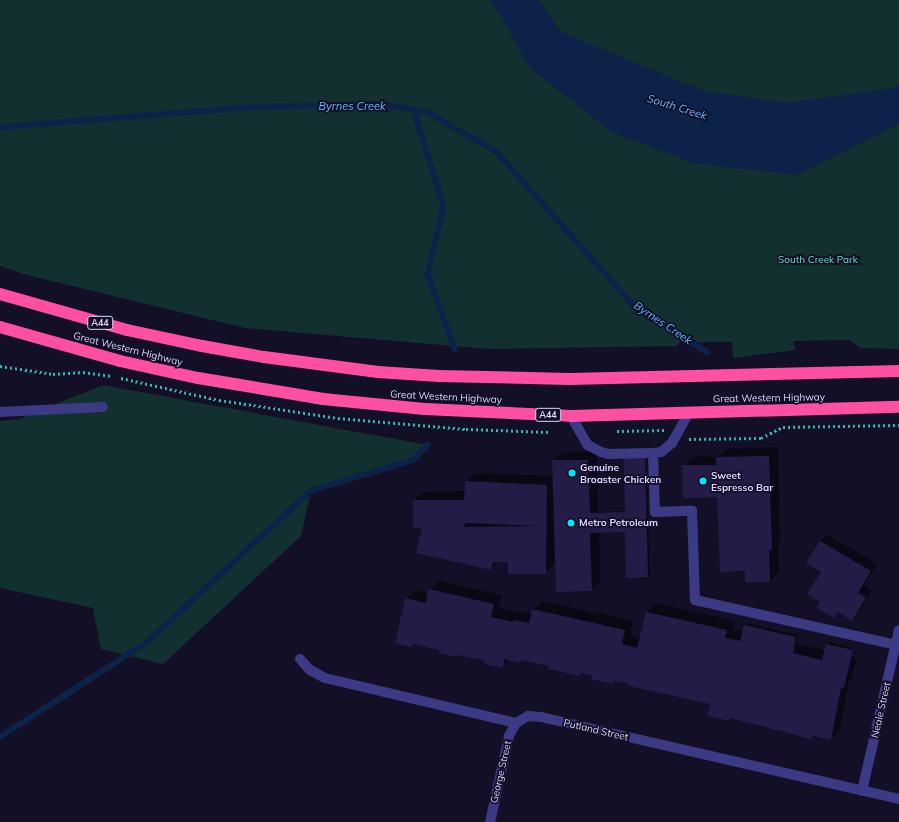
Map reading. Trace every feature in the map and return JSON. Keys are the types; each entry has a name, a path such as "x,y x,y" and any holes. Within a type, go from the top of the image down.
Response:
{"highway":[{"name":"Great Western Highway","path":"0,294 127,330 202,346 264,357 378,372 439,376 570,379 899,370"},
{"name":"Great Western Highway","path":"0,327 170,372 322,398 426,409 571,416 899,407"}],"street":[{"path":"0,412 104,407"},
{"path":"571,416 588,444 601,452 608,454 653,453 661,452 672,443 689,412"},
{"path":"653,453 655,512 692,512 695,600 896,645"},
{"name":"Neale Street","path":"862,791 899,630"},
{"path":"300,659 314,673 325,678 516,723"},
{"name":"Putland Street","path":"516,723 528,716 541,717 899,799"},
{"name":"George Street","path":"490,822 509,736 516,723"}],"path":[{"path":"690,439 761,438 783,427 899,425"},
{"path":"612,432 665,430"}],"green space":[{"name":"South Creek Park","path":"0,0 899,0 899,349 860,348 850,340 793,341 795,350 733,358 732,342 680,342 677,346 488,349 245,328 27,275 0,266"},
{"path":"103,385 428,445 413,460 311,491 301,536 163,664 101,649 93,608 0,588 0,421 19,419"}],"water":[{"name":"South Creek","path":"491,0 539,0 561,32 701,90 786,103 893,88 899,84 899,124 797,175 693,163 612,132 531,69"}],"building":[{"path":"645,450 648,577 626,578 625,532 590,533 592,591 556,592 552,460 588,460 590,513 625,512 623,451"},
{"path":"769,456 772,550 769,551 770,582 745,582 745,571 720,572 717,497 683,498 682,465 716,465 716,457"},
{"path":"465,481 547,485 546,574 508,574 508,562 493,562 491,570 416,553 422,528 413,528 413,500 464,500","holes":["465,523 538,526 464,527"]},
{"path":"820,541 871,571 858,593 866,597 852,621 838,612 834,618 816,608 820,602 807,594 821,572 806,563"},
{"path":"428,589 494,604 491,617 513,622 513,620 529,623 532,609 625,630 622,644 637,648 646,612 727,630 725,638 740,641 744,625 796,637 793,653 822,660 826,644 853,650 844,688 841,688 831,740 812,735 811,739 730,718 730,721 707,716 710,704 629,686 629,684 614,681 613,684 591,679 592,676 580,673 580,676 548,669 549,666 521,660 520,663 504,659 503,668 484,664 484,660 439,653 439,650 413,644 412,647 395,643 405,598 426,603"}],"waterway":[{"name":"Byrnes Creek","path":"0,127 256,107 378,104 427,112 497,152 635,307 707,352"},
{"path":"414,110 444,207 428,274 455,349"},
{"path":"0,737 146,643 311,491 413,460 428,445"}],"place":[{"name":"Genuine Broaster Chicken","path":"572,473"},
{"name":"Sweet Espresso Bar","path":"703,481"},
{"name":"Metro Petroleum","path":"571,523"}]}
